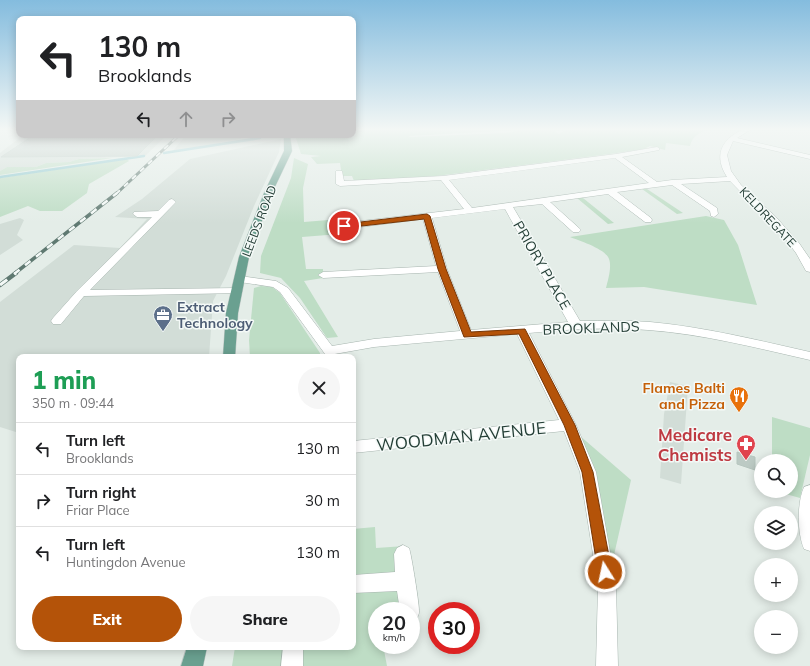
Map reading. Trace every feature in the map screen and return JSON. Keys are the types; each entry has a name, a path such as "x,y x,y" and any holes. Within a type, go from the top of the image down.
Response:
{"main road":[{"name":"LEEDS ROAD","path":"229,354 232,313 244,256 268,193 283,161"},
{"path":"192,666 196,650"}],"street":[{"path":"339,173 340,188 443,178 576,161"},
{"path":"623,161 655,184"},
{"name":"KELDREGATE","path":"725,161 732,179 765,211 797,246 810,269"},
{"path":"443,178 469,210"},
{"path":"344,226 655,184 732,179"},
{"path":"672,182 714,210 714,214"},
{"path":"610,191 648,220"},
{"path":"543,200 576,230"},
{"path":"57,321 81,293 172,202"},
{"name":"PRIORY PLACE","path":"507,205 576,326"},
{"path":"137,214 160,214"},
{"path":"427,216 442,269 467,335"},
{"path":"797,246 810,248"},
{"path":"323,275 344,270 442,269"},
{"path":"240,279 276,284 284,290 329,354"},
{"path":"81,293 237,291"},
{"name":"BROOKLANDS","path":"329,354 374,343 576,326 649,326 747,341 810,356"},
{"path":"522,331 569,425 588,472 607,586 607,666"},
{"name":"WOODMAN AVENUE","path":"356,447 569,425"},
{"path":"810,492 807,505 810,543"},
{"path":"403,554 408,602"},
{"path":"356,584 405,581"},
{"path":"292,666 293,650"}],"shaded area":[{"path":"0,161 72,161 46,163 36,167 7,167 0,171"},
{"path":"188,161 275,161 254,206 226,276 213,301 209,354 16,354 16,432 0,427 0,302 74,245 120,248 147,219 115,217 142,199"},
{"path":"20,218 24,220 17,235 23,240 0,255 0,224"},
{"path":"670,382 688,386 681,484 660,478 664,414"}],"green space":[{"path":"92,161 0,175 0,171 7,167 36,167 46,163"},
{"path":"113,161 129,161 89,184 87,193 62,211 40,211 28,206 0,217 0,178"},
{"path":"294,161 301,161 308,164 303,188 304,222 340,219 340,234 302,237 306,269 323,269 323,278 304,281 338,337 327,338 300,298 281,278 260,273 261,256 291,178"},
{"path":"314,161 554,161 436,176 354,181 352,176 342,176 340,163 317,164"},
{"path":"642,189 647,189 683,213 677,214"},
{"path":"577,198 583,198 614,223 608,224"},
{"path":"706,216 724,220 738,245 757,305 644,287 606,288 610,266 607,255 592,246 570,237"},
{"path":"261,286 272,287 280,293 320,354 250,354 249,340 254,288"},
{"path":"772,417 810,428 810,455 800,498 798,497 798,454 772,454"},
{"path":"572,429 631,480 607,586"},
{"path":"375,527 376,548 405,546 414,602 368,602 368,654 385,654 387,666 232,666 235,650 356,650 356,529"}],"building":[{"name":"Medicare Chemists","path":"737,452 754,457 754,470 737,464"}],"waterway":[{"path":"0,177 109,161"}],"railway":[{"path":"116,194 151,161"},
{"path":"14,274 117,193"},
{"path":"0,285 16,273"}],"place":[{"name":"Extract Technology","path":"163,332"},
{"name":"Flames Balti and Pizza","path":"739,413"},
{"name":"Medicare Chemists","path":"746,461"}],"route":[{"path":"344,226 427,216 442,269 467,335 522,331 569,425 588,472 605,572"}]}
